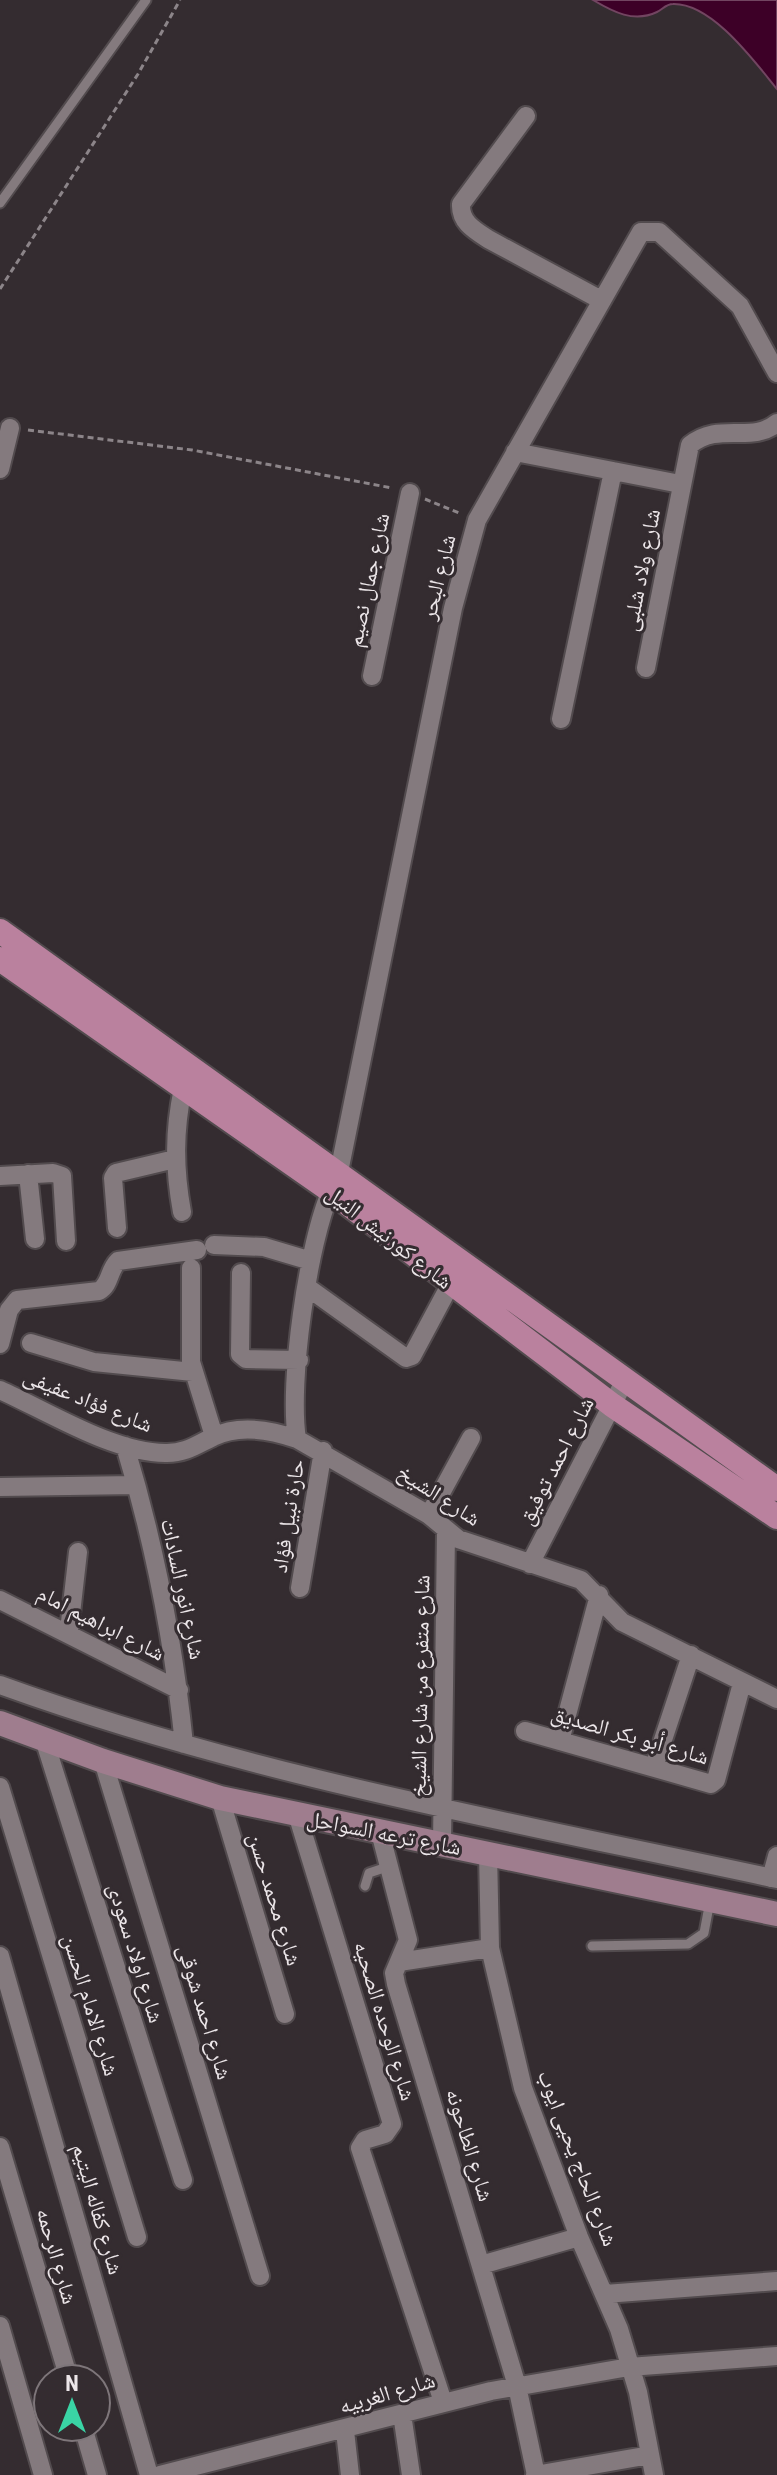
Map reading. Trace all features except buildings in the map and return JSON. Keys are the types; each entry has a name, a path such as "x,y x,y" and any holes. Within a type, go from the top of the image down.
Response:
{"main road":[{"name":"شارع كورنيش النيل","path":"0,931 183,1088 335,1182 450,1285 612,1405 777,1517"},
{"name":"شارع كورنيش النيل","path":"0,959 77,1000 777,1489"},
{"name":"شارع ترعه السواحل","path":"0,1723 103,1761 220,1798 298,1817 488,1852 777,1914"}],"street":[{"path":"526,116 461,204 461,212 473,229 488,239 601,300"},
{"name":"شارع البحر","path":"335,1182 453,608 477,520 637,237 647,229 653,229 732,295 777,373"},
{"name":"شارع ولاد شلبى","path":"646,668 690,445 709,432 759,431 777,423"},
{"path":"0,469 10,428"},
{"path":"515,452 675,483 683,480"},
{"path":"561,719 613,471"},
{"name":"شارع جمال نصيم","path":"372,676 410,493"},
{"path":"182,1212 175,1159 175,1124 183,1088"},
{"path":"117,1228 113,1178 116,1173 175,1159"},
{"path":"0,1176 58,1173 62,1176 66,1241"},
{"path":"28,1174 35,1239"},
{"path":"297,1439 299,1360 307,1287 318,1223 335,1182"},
{"path":"0,1344 9,1310 17,1300 99,1291 105,1288 110,1269 118,1261 206,1247 264,1247 311,1261"},
{"path":"191,1268 193,1372 214,1436"},
{"path":"241,1273 240,1354 246,1359 299,1360"},
{"path":"307,1287 406,1358 412,1356 450,1285"},
{"path":"31,1343 94,1362 193,1372"},
{"name":"شارع احمد توفيق","path":"530,1564 625,1380"},
{"name":"شارع فؤاد عفيفى","path":"0,1390 125,1446 170,1453 186,1452 214,1436 261,1430 297,1439"},
{"path":"429,1515 471,1438"},
{"name":"شارع الشيخ","path":"297,1439 323,1451 429,1515 472,1546 581,1580 599,1595 622,1622 777,1699"},
{"name":"شارع انور السادات","path":"125,1446 179,1690 184,1744"},
{"name":"حارة نبيل فؤاد","path":"300,1588 323,1451"},
{"path":"0,1487 136,1485"},
{"name":"شارع متفرع من شارع الشيخ","path":"442,1844 446,1530"},
{"path":"69,1631 78,1552"},
{"path":"560,1741 599,1595"},
{"name":"شارع ابراهيم امام","path":"0,1600 69,1631 179,1690"},
{"path":"654,1767 691,1655"},
{"name":"شارع أبو بكر الصديق","path":"525,1731 714,1783 742,1683"},
{"name":"شارع ترعه السواحل","path":"0,1685 184,1744 443,1807 774,1878"},
{"name":"شارع اولاد سعودى","path":"44,1739 183,2180"},
{"name":"شارع احمد شوقى","path":"103,1761 260,2276"},
{"name":"شارع الامام الحسن","path":"0,1787 137,2237"},
{"name":"شارع محمد حسن","path":"220,1798 285,2014"},
{"name":"شارع الوحده الصحيه","path":"298,1817 392,2124 385,2134 365,2140 360,2148 443,2402"},
{"name":"شارع الطاحونه","path":"380,1832 408,1940 394,1973 396,1984 517,2386 535,2475"},
{"name":"شارع الحاج يحيى ايوب","path":"488,1852 490,1948 523,2088 579,2237 605,2294 629,2367 654,2475"},
{"path":"774,1878 777,1856"},
{"path":"399,1962 490,1948"},
{"name":"شارع كفاله اليتيم","path":"0,1956 149,2475"},
{"name":"شارع الرحمه","path":"0,2147 64,2363"},
{"path":"481,2265 579,2237"},
{"path":"605,2294 777,2281"},
{"path":"0,2326 43,2475"},
{"name":"شارع الغربيه","path":"160,2475 517,2386 629,2367 777,2356"},
{"path":"402,2414 411,2475"},
{"path":"345,2431 350,2475"},
{"path":"88,2443 97,2475"},
{"path":"535,2475 650,2455"}],"lane":[{"path":"0,203 144,1"},
{"path":"365,1886 369,1873 390,1866"},
{"path":"592,1946 688,1944 704,1933 710,1900"}],"path":[{"path":"0,289 138,74 180,0"},
{"path":"10,428 269,463 410,493 477,520"}],"shaded area":[{"path":"593,0 777,0 777,89 731,36 717,23 688,6 673,4 648,15 632,16"}]}
